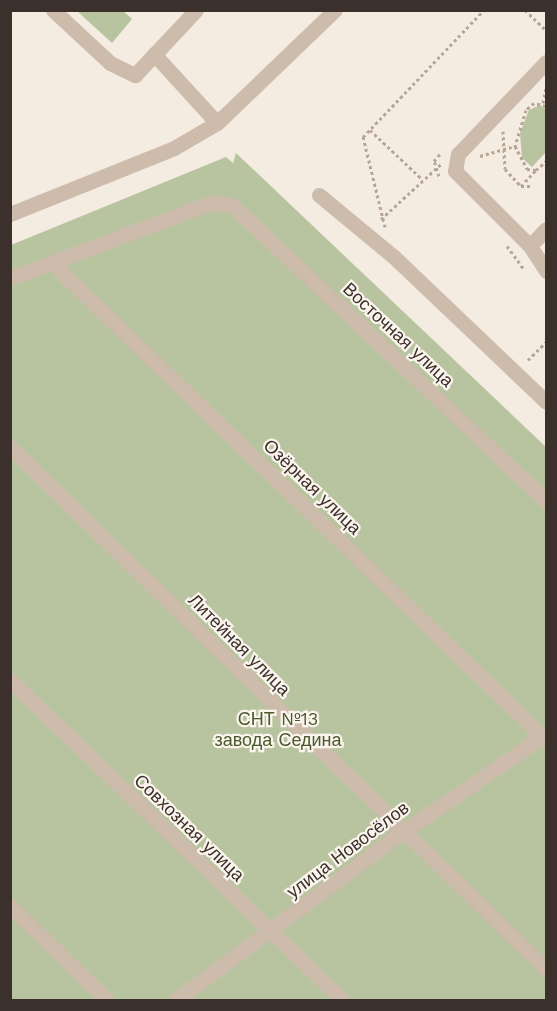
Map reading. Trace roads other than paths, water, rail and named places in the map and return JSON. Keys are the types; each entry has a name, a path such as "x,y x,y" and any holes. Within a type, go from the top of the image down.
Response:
{"street":[{"path":"52,10 110,63 135,75 196,10"},
{"path":"10,214 174,148 217,123 335,10"},
{"path":"154,54 217,123"},
{"path":"546,62 455,162 457,178 530,246 546,271"},
{"path":"320,195 394,256 546,402"},
{"name":"Восточная улица","path":"51,262 220,201 232,205 546,501"},
{"path":"530,246 546,229"},
{"path":"10,278 51,262"},
{"name":"Озёрная улица","path":"51,262 545,737"},
{"name":"Литейная улица","path":"10,447 401,833 546,969"},
{"name":"Совхозная улица","path":"10,680 269,934 343,1000"},
{"name":"улица Новосёлов","path":"176,1000 269,934 401,833 545,737"},
{"path":"10,906 106,1000"}],"park label":[{"name":"СНТ №13 завода Седина","path":"278,730"}]}
